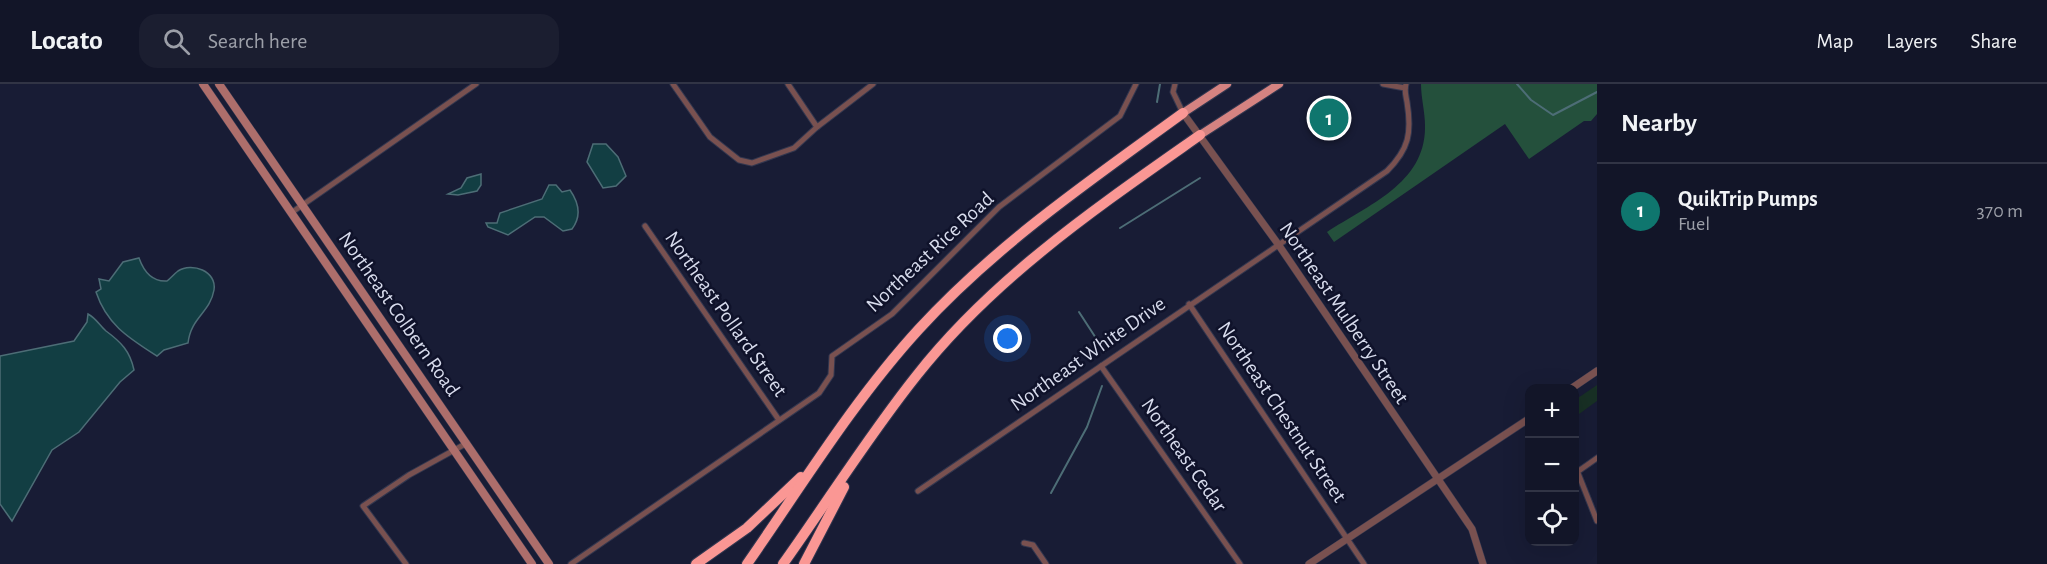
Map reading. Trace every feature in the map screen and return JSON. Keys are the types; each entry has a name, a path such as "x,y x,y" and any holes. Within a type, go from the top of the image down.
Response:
{"highway":[{"path":"747,564 874,382 919,330 958,290 1045,213 1183,113"},
{"path":"783,564 918,374 1021,268 1101,204 1200,135"},
{"path":"804,564 870,439"},
{"path":"696,564 747,528 826,450"}],"main road":[{"name":"Northeast Colbern Road","path":"203,84 532,564"},
{"name":"Northeast Colbern Road","path":"219,84 549,564"},
{"path":"1183,113 1227,84"},
{"path":"1200,135 1279,84"}],"street":[{"path":"291,213 476,84"},
{"path":"673,84 710,137 739,160 752,163 794,148 817,126 873,84"},
{"path":"788,84 817,126"},
{"name":"Northeast Rice Road","path":"571,564 819,393 831,375 832,356 892,314 999,207 1120,116 1136,84"},
{"name":"Northeast Mulberry Street","path":"1175,84 1173,92 1183,113 1278,244 1472,529 1483,564"},
{"path":"1383,84 1406,86"},
{"name":"Northeast White Drive","path":"918,490 1387,171 1401,157 1410,125 1406,86"},
{"name":"Northeast Pollard Street","path":"645,226 780,420"},
{"name":"Northeast Chestnut Street","path":"1189,304 1364,564"},
{"name":"Northeast Cedar","path":"1101,366 1240,564"},
{"path":"1578,384 1597,371"},
{"path":"1310,564 1525,421"},
{"path":"406,564 363,506 409,475 467,443"},
{"path":"1597,459 1580,470 1597,521"},
{"path":"1024,543 1033,545 1046,564"}],"shaded area":[{"path":"1421,84 1597,84 1597,114 1591,121 1584,121 1529,159 1505,124 1334,242 1327,232 1392,190 1416,163 1423,146 1425,126"},
{"path":"593,144 606,144 618,157 626,176 616,186 603,188 587,162"},
{"path":"481,174 481,185 477,191 458,195 448,194 461,188 467,178"},
{"path":"549,185 556,185 562,192 570,190 573,195 578,214 572,229 563,231 544,217 535,217 508,235 488,227 486,223 497,223 500,213 542,199"},
{"path":"139,258 146,272 157,280 167,281 184,268 196,268 208,273 214,283 212,298 196,321 188,343 164,350 157,356 120,330 106,313 96,292 101,289 99,279 109,281 123,262"},
{"path":"88,314 124,348 134,370 120,382 79,432 52,450 12,521 0,504 0,356 74,341 87,322"},
{"path":"1597,385 1597,401 1579,414 1579,397"}],"waterway":[{"path":"1157,102 1160,84"},
{"path":"1517,84 1531,100 1553,115 1597,92"},
{"path":"1120,228 1200,178"},
{"path":"1079,312 1105,352"},
{"path":"1051,493 1087,427 1102,386"}],"place":[{"name":"QuikTrip Pumps","path":"1329,118"}]}
